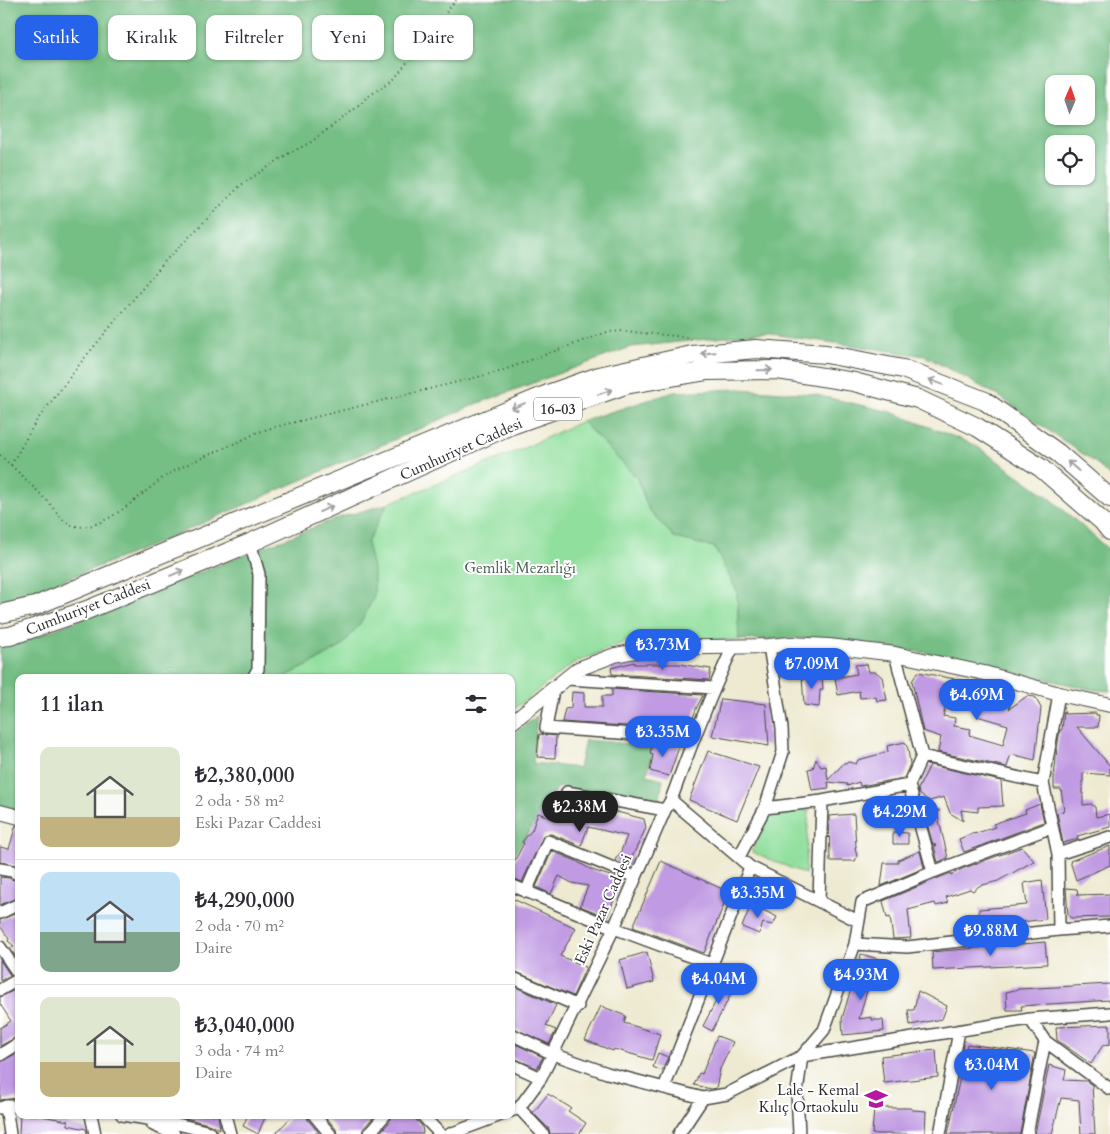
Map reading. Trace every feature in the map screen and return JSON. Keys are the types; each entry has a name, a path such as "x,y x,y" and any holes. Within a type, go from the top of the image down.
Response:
{"main road":[{"name":"Cumhuriyet Caddesi","path":"0,614 35,606 548,394 599,376 711,352 756,349 826,354 903,369 986,401 1058,453 1110,498"},
{"name":"Cumhuriyet Caddesi","path":"0,637 10,636 87,610 250,543 509,426 625,386 707,371 778,370 854,382 918,399 978,427 1041,468 1103,522 1110,531"}],"street":[{"path":"250,543 259,574 258,668 255,674"},
{"path":"515,720 578,669 615,654 651,648 790,644 829,646 895,654 984,673 1059,694 1110,705"},
{"path":"739,857 765,808 782,758 784,745 769,646"},
{"name":"Eski Pazar Caddesi","path":"515,1110 541,1078 578,1006 668,805 693,738 733,647"},
{"path":"895,654 922,756 909,785 933,872"},
{"path":"566,678 714,688"},
{"path":"553,690 546,728 693,738"},
{"path":"1059,694 1043,783 1058,854 1059,930"},
{"path":"922,756 1043,783"},
{"path":"765,808 822,801 909,785"},
{"path":"567,792 668,805 750,867 858,921"},
{"path":"819,901 822,801"},
{"path":"0,812 15,816"},
{"path":"799,1134 797,1092 802,1056 824,1030 855,944 862,902 933,872 1052,827"},
{"path":"1058,854 1110,837"},
{"path":"526,892 548,840 635,877"},
{"path":"664,1088 750,867"},
{"path":"0,869 15,873"},
{"path":"515,887 614,928 711,964"},
{"path":"0,913 15,906"},
{"path":"855,944 907,947 1110,926"},
{"path":"0,947 15,971"},
{"path":"515,978 578,1006"},
{"path":"0,990 15,980"},
{"path":"515,1036 553,1054 607,1073 704,1098 727,1094 802,1056 1030,1019 1110,1013"},
{"path":"1030,1019 1044,1041 1110,1089"},
{"path":"940,1134 959,1031"},
{"path":"1027,1134 1044,1041"},
{"path":"0,1055 15,1046"},
{"path":"515,1066 541,1078"},
{"path":"679,1134 704,1098"},
{"path":"3,1107 10,1134"},
{"path":"515,1110 542,1134"},
{"path":"92,1119 95,1134"},
{"path":"137,1119 174,1134"},
{"path":"142,1119 172,1123 206,1131 211,1134"},
{"path":"226,1119 230,1134"},
{"path":"317,1119 330,1134"},
{"path":"369,1134 382,1119"},
{"path":"426,1119 440,1134"},
{"path":"450,1134 465,1132 493,1119"}],"path":[{"path":"11,465 35,423 82,361 165,260 241,185 286,155 311,142 360,106 366,98 394,79 456,0"},
{"path":"0,456 49,503 62,519 72,525 88,526 126,509 170,474 256,434 304,419 498,372 608,332 685,337 693,339 711,352"}],"green space":[{"path":"0,0 1110,0 1110,477 1096,463 997,395 925,356 765,333 631,347 476,404 148,547 21,597 0,601"},
{"path":"739,389 812,394 891,412 975,445 1050,498 1110,551 1110,691 1094,690 927,653 820,638 739,640 737,591 714,547 675,538 649,510 637,478 582,421 674,392"},
{"name":"Gemlik Mezarlığı","path":"582,421 637,478 649,510 675,538 714,547 737,591 739,640 632,639 572,664 515,708 515,674 290,674 342,646 374,573 367,543 387,504 520,450"},
{"path":"387,504 367,543 374,573 374,597 361,622 342,646 290,674 15,674 15,809 0,807 0,646 28,640 338,518"},
{"path":"537,716 533,763 579,768 585,740 654,746 647,775 663,779 659,802 558,787 515,853 515,733"},
{"path":"809,810 805,874 752,852 767,813"}],"building":[{"path":"634,662 634,664 679,664 711,669 709,680 612,674 611,668"},
{"path":"867,664 869,672 876,672 882,677 887,700 877,701 876,697 860,698 859,691 838,695 835,678 857,674 855,665"},
{"path":"918,672 976,683 973,703 948,698 943,716 955,718 954,726 971,729 969,735 1003,745 1008,725 977,716 981,699 999,703 1002,690 1013,692 1009,709 1027,696 1035,697 1041,708 1035,760 1011,754 1007,767 938,752 941,737 923,731 912,681"},
{"path":"802,676 822,676 823,689 820,690 819,707 804,705"},
{"path":"612,689 703,695 689,730 562,722 565,709 571,708 572,692 584,693 584,707 602,707 602,696 612,696"},
{"path":"721,699 766,704 769,746 712,736"},
{"path":"1064,711 1065,714 1096,713 1096,715 1099,715 1098,727 1077,727 1110,766 1110,775 1083,773 1083,805 1091,804 1095,807 1096,817 1110,814 1110,827 1077,836 1078,839 1063,843 1057,813 1064,811 1061,789 1054,789 1054,778"},
{"path":"539,734 556,736 555,758 537,757"},
{"path":"905,742 910,764 904,778 860,786 859,782 847,786 847,784 828,782 829,788 812,790 808,769 813,768 816,759 821,767 826,766 828,780 844,763 856,764 858,760 888,752 887,746"},
{"path":"652,743 671,744 679,747 669,776 650,771 653,755 650,754"},
{"path":"708,751 759,767 737,820 689,800"},
{"path":"930,765 1001,781 1003,806 978,807 978,812 961,810 963,821 950,813 944,797 930,801 919,794 918,789"},
{"path":"873,802 890,809 884,826 866,816"},
{"path":"566,804 584,806 586,804 644,819 646,828 631,859 633,860 630,867 615,861 627,836 588,827 581,846 551,834 544,835 522,882 515,879 515,860 524,843 522,842 532,830 538,813 559,821"},
{"path":"1040,804 1044,822 964,852 959,839 995,827 993,824 1026,813 1025,810"},
{"path":"907,805 910,817 904,818 900,807"},
{"path":"923,808 939,810 937,812 948,858 938,862 934,846 936,845 933,845"},
{"path":"854,814 857,857 855,861 830,861 829,816"},
{"path":"15,828 15,865 0,862 0,847 9,849"},
{"path":"893,832 908,833 908,844 893,844"},
{"path":"1110,846 1110,865 1076,880 1070,861"},
{"path":"1022,847 1034,861 998,881 979,886 973,891 970,889 946,897 948,903 936,906 935,903 908,910 911,938 893,939 890,917 887,918 883,901"},
{"path":"552,851 592,870 622,880 607,917 580,906 588,886 572,883 559,876 551,894 536,887"},
{"path":"920,851 924,868 881,886 884,863 898,863 898,860"},
{"path":"661,861 729,892 704,953 633,927"},
{"path":"0,877 15,880 15,899 0,905"},
{"path":"1042,880 1046,919 980,927 979,909 1027,905 1024,883"},
{"path":"1066,888 1077,889 1078,895 1110,894 1110,917 1071,918 1068,915"},
{"path":"515,900 576,928 560,956 586,967 573,996 515,972"},
{"path":"751,904 777,917 773,925 763,923 759,934 742,927"},
{"path":"15,914 15,955 10,948 14,946 8,941 9,939 0,926 0,920"},
{"path":"1045,942 1047,964 933,970 932,952"},
{"path":"647,952 654,982 627,989 620,960"},
{"path":"861,954 878,959 873,977 871,976 859,1019 872,1017 872,1020 883,1020 884,1031 843,1035 842,1019"},
{"path":"0,960 10,975 0,981"},
{"path":"727,980 736,984 712,1031 703,1026"},
{"path":"1110,984 1110,1000 1021,1006 1022,1010 1007,1010 1006,992 1019,989"},
{"path":"515,987 556,1005 546,1026 556,1030 549,1044 515,1029"},
{"path":"15,990 15,1038 0,1046 0,1028 11,1021 0,1004 0,997"},
{"path":"918,991 947,1006 942,1019 910,1025 908,1010 914,1010"},
{"path":"601,1006 626,1016 624,1023 660,1034 652,1060 614,1049 613,1051 585,1040"},
{"path":"1110,1025 1110,1044 1103,1045 1091,1064 1057,1040 1056,1027"},
{"path":"717,1036 733,1042 720,1069 716,1088 711,1089 694,1085 699,1073 702,1074"},
{"path":"515,1044 543,1057 537,1068 515,1059"},
{"path":"967,1044 1035,1053 1020,1134 948,1134"},
{"path":"936,1050 938,1077 884,1083 881,1056"},
{"path":"658,1053 668,1057 662,1071 653,1067"},
{"path":"15,1054 15,1098 0,1100 0,1062"},
{"path":"1049,1065 1066,1070 1064,1080 1086,1081 1092,1085 1095,1134 1081,1134 1079,1100 1061,1098 1052,1134 1035,1134"},
{"path":"548,1094 571,1108 568,1111 586,1123 579,1134 550,1134 549,1129 533,1113"},
{"path":"874,1108 910,1108 926,1111 925,1134 872,1134"},
{"path":"20,1119 58,1119 68,1121 68,1125 86,1129 87,1134 19,1134"},
{"path":"189,1119 219,1119 220,1129"},
{"path":"246,1119 264,1119 258,1134 243,1126"},
{"path":"289,1119 308,1119 319,1133 275,1134"},
{"path":"327,1119 372,1119 363,1129 362,1134 337,1134 336,1129"},
{"path":"416,1119 422,1126 423,1134 379,1134 391,1120"}],"place":[{"name":"Lale - Kemal Kılıç Ortaokulu","path":"876,1099"}]}
